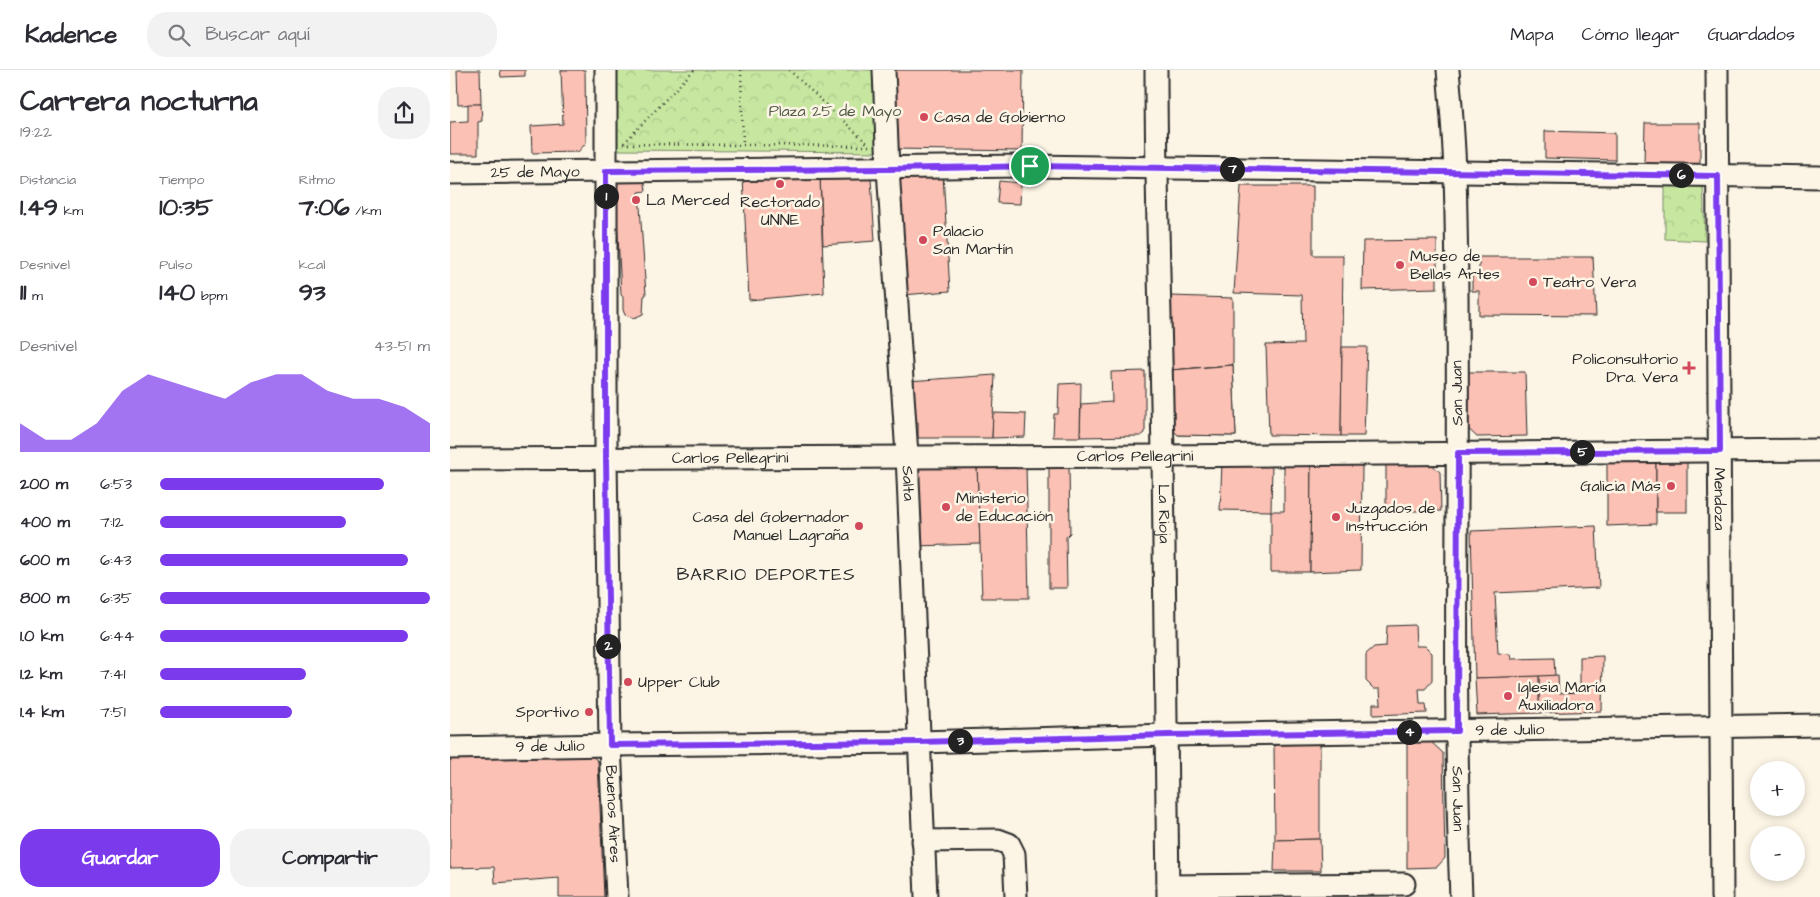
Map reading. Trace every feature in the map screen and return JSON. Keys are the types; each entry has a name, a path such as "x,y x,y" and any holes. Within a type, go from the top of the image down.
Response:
{"street":[{"name":"Buenos Aires","path":"606,70 606,457 610,745 617,897"},
{"name":"Salta","path":"884,70 888,169 906,456 926,897"},
{"name":"La Rioja","path":"1156,70 1156,168 1168,735 1168,892"},
{"name":"San Juan","path":"1448,70 1455,172 1458,453 1457,731 1461,897"},
{"name":"Mendoza","path":"1717,70 1722,897"},
{"name":"25 de Mayo","path":"450,173 1030,166 1820,177"},
{"name":"Carlos Pellegrini","path":"450,458 1163,456 1820,450"},
{"name":"9 de Julio","path":"450,748 919,742 1168,735 1721,725 1820,725"},
{"path":"923,841 998,840 1010,844 1014,854 1016,897"},
{"path":"1168,892 1404,884"}],"path":[{"path":"623,144 694,70"},
{"path":"741,70 743,145"},
{"path":"789,70 871,146"},
{"path":"623,134 623,144"},
{"path":"870,136 871,146"},
{"path":"623,144 871,146"}],"green space":[{"name":"Plaza 25 de Mayo","path":"616,70 879,70 882,152 617,150"},
{"path":"1665,183 1703,184 1705,241 1665,239"}],"building":[{"path":"457,70 480,70 481,104 458,105"},
{"path":"500,70 525,70 525,76 501,77"},
{"path":"561,70 585,70 586,143 578,152 532,153 531,126 563,124"},
{"path":"891,70 1023,70 1022,151 894,149"},
{"path":"468,104 481,104 482,121 478,122 478,154 450,154 450,122 468,121"},
{"path":"1645,123 1700,123 1700,164 1644,164"},
{"path":"1545,131 1615,133 1615,160 1545,158"},
{"name":"Palacio San Martín","path":"943,174 950,291 903,295 899,183 903,178"},
{"path":"865,175 871,179 875,241 823,245 820,176"},
{"name":"Rectorado UNNE","path":"820,176 824,293 749,300 743,178"},
{"path":"644,177 646,191 639,192 646,295 644,296 643,314 634,318 625,315 623,310 616,194 609,179"},
{"path":"999,181 1021,183 1020,204 997,203"},
{"path":"1241,186 1313,186 1313,255 1343,255 1341,436 1269,435 1266,345 1303,344 1302,295 1234,293"},
{"name":"Museo de Bellas Artes","path":"1437,240 1437,288 1362,290 1363,241"},
{"name":"Teatro Vera","path":"1479,257 1593,257 1596,316 1479,315 1479,291 1472,291 1472,274 1479,274"},
{"path":"1171,296 1233,298 1233,365 1171,370"},
{"path":"1342,347 1367,347 1364,436 1341,436"},
{"path":"1233,365 1236,436 1178,435 1171,428 1171,370","holes":["1215,386 1216,415 1192,415 1191,387"]},
{"path":"1233,365 1236,436 1178,435 1171,428 1171,370"},
{"path":"1145,371 1145,433 1141,436 1080,437 1081,404 1112,402 1111,372"},
{"path":"1463,372 1525,372 1527,436 1477,437 1463,424"},
{"path":"995,375 992,438 918,438 918,422 910,423 908,381"},
{"path":"1081,383 1080,437 1053,437 1054,414 1058,414 1059,384"},
{"path":"993,413 1026,414 1025,437 992,438"},
{"path":"1656,460 1656,524 1607,526 1607,461"},
{"name":"Galicia Más","path":"1656,460 1687,460 1687,512 1656,512"},
{"path":"1429,462 1440,472 1441,511 1386,511 1386,463"},
{"path":"1222,463 1272,463 1271,511 1220,510"},
{"path":"1284,463 1311,463 1310,572 1271,572 1271,511 1284,511"},
{"name":"Juzgados de Instrucción","path":"1311,463 1362,463 1361,570 1310,572"},
{"name":"Ministerio de Educación","path":"977,464 980,544 915,546 917,465"},
{"path":"977,464 1026,465 1029,598 982,598"},
{"path":"1049,465 1069,465 1070,533 1066,537 1067,588 1049,588"},
{"path":"1596,526 1599,588 1495,593 1498,653 1510,654 1511,659 1554,658 1555,676 1475,678 1471,531"},
{"path":"1415,625 1416,646 1425,646 1432,653 1432,681 1425,689 1419,689 1420,704 1426,704 1427,713 1373,715 1373,704 1381,704 1380,689 1374,689 1366,681 1366,654 1374,647 1386,646 1387,626"},
{"path":"1603,656 1602,711 1539,713 1539,676 1558,675 1559,693 1580,692 1580,657"},
{"name":"Iglesia María Auxiliadora","path":"1539,676 1539,713 1477,715 1475,678"},
{"path":"1430,741 1443,753 1445,858 1437,867 1407,868 1407,742"},
{"path":"1320,744 1320,839 1275,840 1274,745"},
{"path":"591,755 598,761 604,897 559,897 559,878 495,883 494,867 450,868 450,756"},
{"path":"1320,839 1321,871 1274,871 1275,840"}],"place":[{"name":"Casa de Gobierno","path":"924,117"},
{"name":"Rectorado UNNE","path":"780,184"},
{"name":"La Merced","path":"636,200"},
{"name":"Palacio San Martín","path":"923,240"},
{"name":"Museo de Bellas Artes","path":"1400,265"},
{"name":"Teatro Vera","path":"1533,282"},
{"name":"Policonsultorio Dra. Vera","path":"1689,368"},
{"name":"Galicia Más","path":"1671,486"},
{"name":"Ministerio de Educación","path":"946,507"},
{"name":"Juzgados de Instrucción","path":"1336,517"},
{"name":"Casa del Gobernador Manuel Lagraña","path":"859,526"},
{"name":"Upper Club","path":"628,682"},
{"name":"Iglesia María Auxiliadora","path":"1508,696"},
{"name":"Sportivo","path":"589,712"}],"district":[{"name":"BARRIO DEPORTES","path":"766,574"}],"route":[{"path":"1030,166 1718,176 1720,451 1458,453 1457,731 1168,735 919,742 610,745 606,457 606,171 1030,166"}]}
